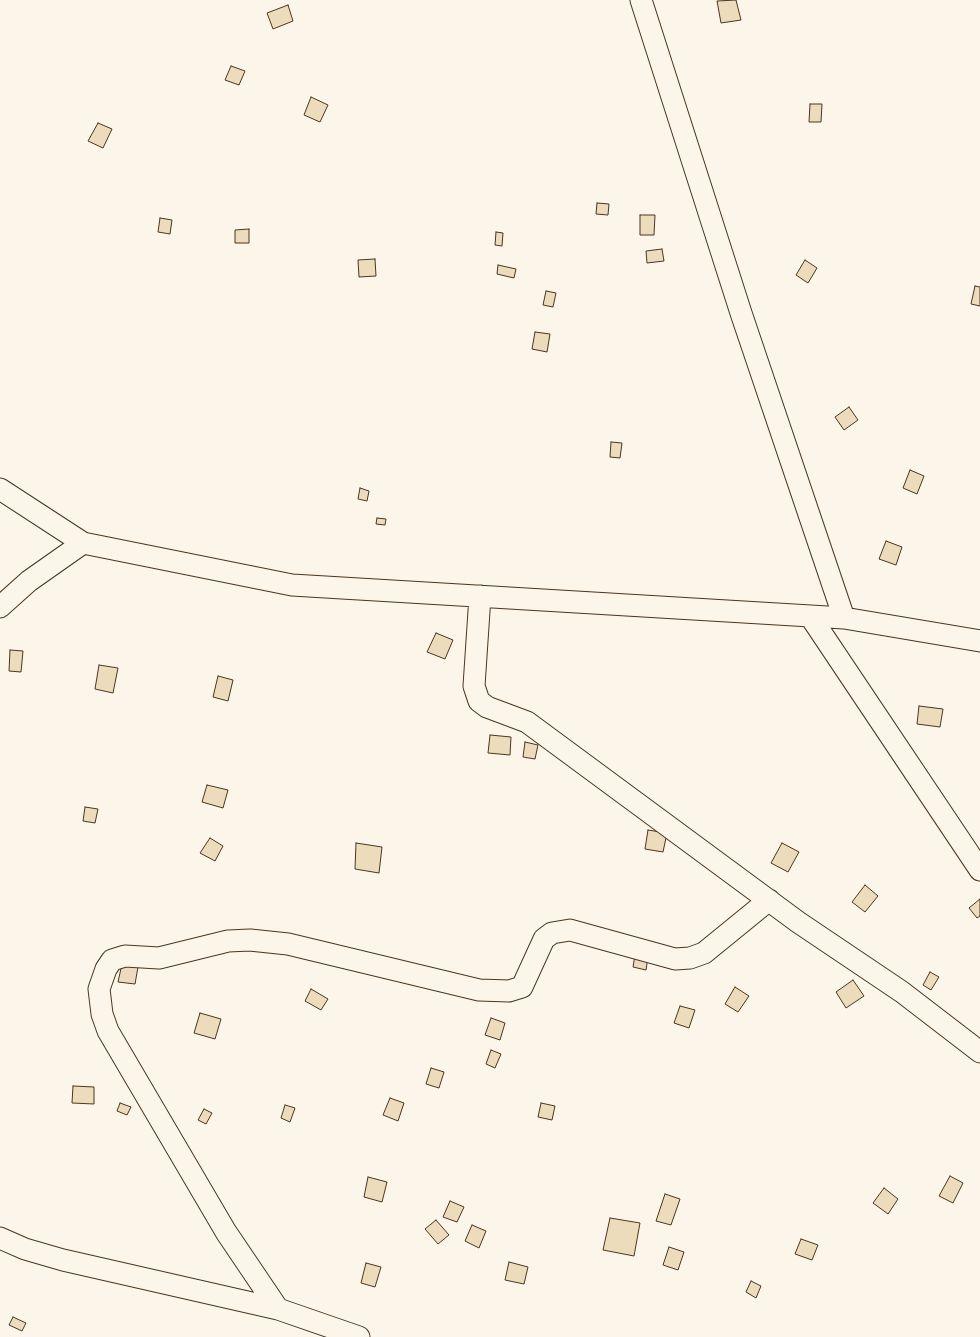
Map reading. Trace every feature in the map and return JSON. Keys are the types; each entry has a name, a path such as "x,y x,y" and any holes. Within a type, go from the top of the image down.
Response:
{"street":[{"path":"641,0 740,314 844,618"},
{"path":"0,489 83,543 292,585 844,618 980,641"},
{"path":"0,607 29,581 83,543"},
{"path":"480,596 474,686 479,701 487,707 527,722 769,900 902,992 980,1052"},
{"path":"810,616 980,870"},
{"path":"278,1309 226,1232 108,1031 102,1014 99,989 106,969 112,960 125,956 159,958 228,941 250,940 288,944 479,990 509,991 522,987 544,939 552,932 570,930 675,959 690,958 704,953 769,900"},
{"path":"0,1238 24,1249 63,1260 278,1309 359,1337"}],"building":[{"path":"736,0 741,20 721,23 717,1"},
{"path":"288,5 293,21 273,29 267,13"},
{"path":"231,66 245,71 239,85 225,80"},
{"path":"311,97 328,105 320,122 304,115"},
{"path":"810,104 822,104 821,122 809,122"},
{"path":"98,123 112,129 103,148 88,141"},
{"path":"597,203 609,204 608,215 596,214"},
{"path":"640,215 655,215 654,235 640,235"},
{"path":"160,218 172,220 170,234 158,232"},
{"path":"249,229 249,243 235,243 235,230"},
{"path":"496,232 503,233 502,246 495,245"},
{"path":"662,249 664,261 647,263 646,251"},
{"path":"375,259 376,276 359,277 358,260"},
{"path":"805,260 817,268 808,283 796,275"},
{"path":"498,265 516,269 514,278 497,274"},
{"path":"975,286 980,287 980,306 971,304"},
{"path":"546,291 556,293 553,307 543,305"},
{"path":"535,332 550,334 547,352 532,349"},
{"path":"849,407 858,420 844,430 835,417"},
{"path":"611,442 622,443 620,458 610,457"},
{"path":"910,470 924,476 917,494 903,488"},
{"path":"360,488 369,491 367,501 358,499"},
{"path":"377,518 386,519 385,525 376,524"},
{"path":"886,541 902,547 896,565 879,559"},
{"path":"436,633 453,640 445,659 427,652"},
{"path":"10,650 23,651 21,672 9,671"},
{"path":"99,665 118,668 113,693 95,689"},
{"path":"218,676 233,680 228,701 213,697"},
{"path":"919,706 943,709 940,727 917,724"},
{"path":"490,735 511,737 510,755 488,753"},
{"path":"525,742 538,745 535,759 523,757"},
{"path":"207,785 228,790 223,808 202,802"},
{"path":"85,807 98,809 95,823 83,821"},
{"path":"648,830 667,833 663,852 645,849"},
{"path":"210,838 223,846 215,861 200,853"},
{"path":"356,843 382,847 379,873 355,869"},
{"path":"782,843 799,852 788,872 771,863"},
{"path":"865,885 878,896 865,912 852,902"},
{"path":"980,899 980,916 977,918 969,908"},
{"path":"635,955 648,957 646,970 633,967"},
{"path":"122,964 138,967 135,984 118,982"},
{"path":"930,972 939,977 931,990 923,985"},
{"path":"853,980 864,996 846,1008 836,992"},
{"path":"735,987 749,996 738,1012 725,1004"},
{"path":"311,989 328,999 321,1010 305,1001"},
{"path":"680,1006 695,1010 689,1028 674,1023"},
{"path":"200,1013 221,1019 215,1039 194,1033"},
{"path":"491,1018 505,1023 500,1040 485,1035"},
{"path":"491,1050 501,1054 495,1068 486,1064"},
{"path":"431,1068 444,1072 439,1088 426,1084"},
{"path":"73,1086 94,1087 94,1104 72,1103"},
{"path":"390,1098 404,1103 398,1121 383,1115"},
{"path":"120,1103 131,1107 127,1115 117,1111"},
{"path":"541,1103 555,1106 552,1120 538,1117"},
{"path":"285,1105 295,1108 290,1122 281,1118"},
{"path":"204,1109 212,1113 206,1124 198,1120"},
{"path":"950,1176 963,1183 953,1203 939,1196"},
{"path":"368,1177 387,1182 382,1202 364,1197"},
{"path":"884,1188 898,1199 888,1214 873,1203"},
{"path":"665,1194 680,1199 671,1225 656,1221"},
{"path":"450,1201 464,1207 457,1222 443,1217"},
{"path":"610,1218 640,1223 634,1256 603,1250"},
{"path":"436,1220 449,1235 438,1244 425,1229"},
{"path":"472,1225 486,1231 479,1248 465,1241"},
{"path":"801,1239 818,1245 812,1260 795,1254"},
{"path":"669,1247 684,1252 678,1270 663,1265"},
{"path":"509,1262 528,1267 524,1284 505,1280"},
{"path":"366,1263 381,1267 375,1287 361,1283"},
{"path":"751,1281 761,1286 756,1298 746,1292"},
{"path":"13,1317 26,1323 22,1331 9,1325"}]}
